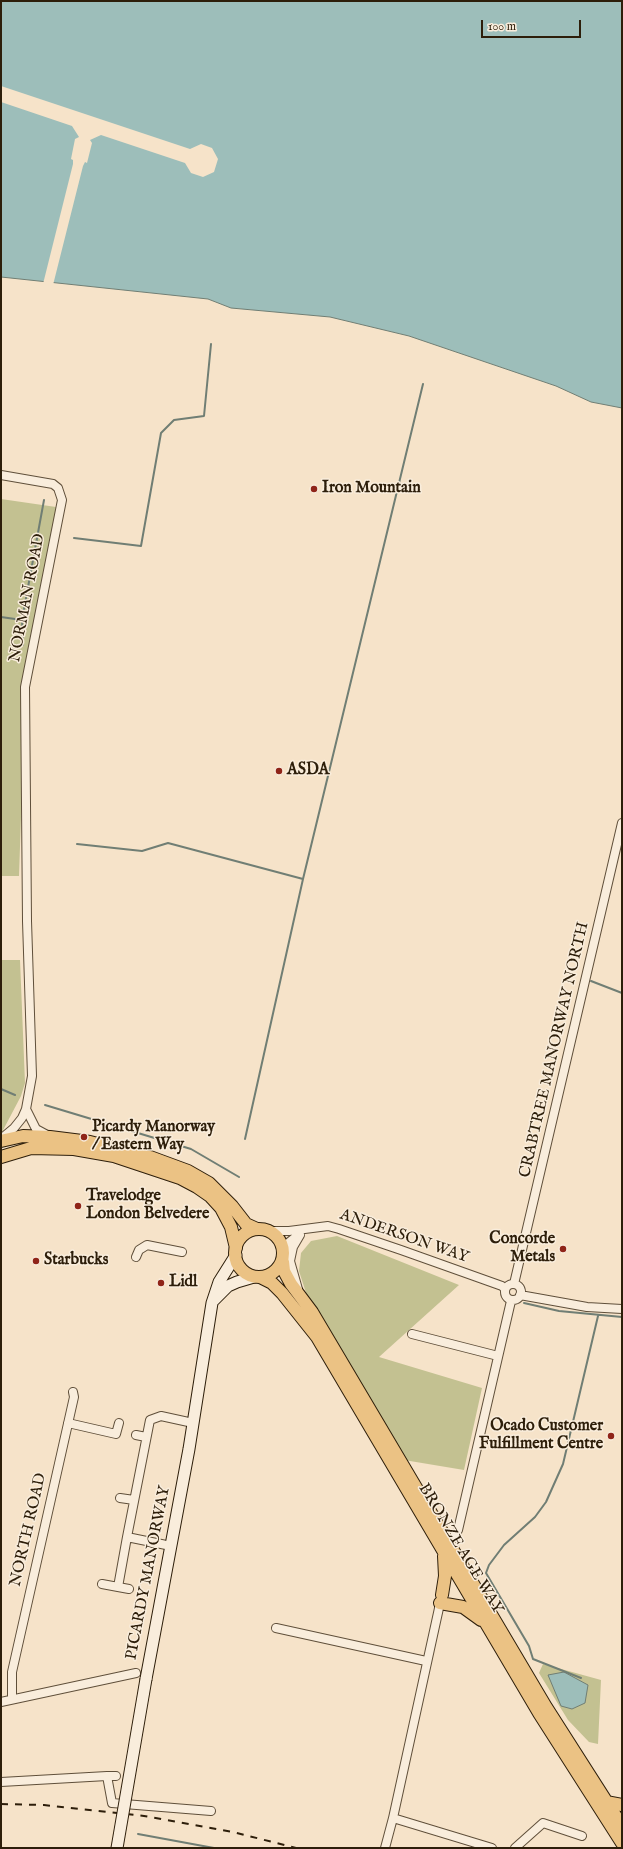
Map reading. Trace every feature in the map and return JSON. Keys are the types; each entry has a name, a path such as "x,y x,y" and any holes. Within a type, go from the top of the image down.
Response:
{"main road":[{"path":"1,1140 23,1136 50,1137 122,1148 188,1171 209,1183 232,1206 246,1224 262,1230 280,1240 283,1258 276,1272 258,1278 237,1282 228,1286 220,1292 212,1303"},
{"path":"1,1157 31,1148 74,1148 114,1156 180,1178 210,1196 221,1208 231,1227 240,1267 245,1273 258,1278"},
{"path":"236,1251 240,1239 245,1233 262,1230"},
{"name":"PICARDY MANORWAY","path":"117,1848 136,1674 170,1546 194,1423 212,1303 219,1282 236,1251"},
{"name":"BRONZE AGE WAY","path":"283,1258 284,1271 301,1299 312,1312 542,1700 622,1826"},
{"name":"BRONZE AGE WAY","path":"258,1278 272,1283 317,1337 539,1714 622,1843"},
{"path":"444,1554 445,1576 441,1599 463,1608 485,1623"},
{"path":"606,1802 622,1805"}],"street":[{"name":"NORMAN ROAD","path":"1,475 53,484 58,488 62,500 25,687 27,921 29,1010 33,1059 32,1076 27,1104 17,1125 1,1140"},
{"name":"CRABTREE MANORWAY NORTH","path":"514,1284 622,823"},
{"path":"27,1104 29,1118 36,1129 50,1137"},
{"name":"ANDERSON WAY","path":"262,1230 307,1230 328,1226 502,1286 505,1289"},
{"path":"283,1258 288,1242 292,1238 307,1230"},
{"path":"300,1235 293,1247 290,1261 301,1299"},
{"path":"136,1257 139,1250 147,1245 182,1252"},
{"path":"514,1284 520,1289 518,1299 511,1301 506,1298 505,1289 509,1285 514,1284"},
{"path":"520,1295 587,1307 622,1309"},
{"path":"454,1536 458,1530 511,1301"},
{"path":"412,1334 498,1356"},
{"name":"NORTH ROAD","path":"12,1699 12,1672 74,1397 73,1392"},
{"path":"118,1587 150,1420 162,1416 194,1423"},
{"path":"68,1423 116,1434 119,1423"},
{"path":"136,1435 146,1437"},
{"path":"120,1498 134,1500"},
{"path":"127,1537 170,1546"},
{"path":"102,1584 130,1589"},
{"path":"385,1848 393,1818 426,1661 441,1599"},
{"path":"276,1628 426,1661"},
{"path":"1,1702 136,1674"},
{"path":"106,1776 112,1803 211,1811"},
{"path":"1,1782 116,1776"},
{"path":"393,1818 492,1848"},
{"path":"515,1848 543,1823 582,1836"}],"shaded area":[{"path":"1,499 56,507 25,700 19,876 1,876"},
{"path":"1,960 20,960 25,1083 21,1096 1,1134"},
{"path":"337,1236 459,1285 379,1357 482,1388 464,1470 404,1460 308,1299 299,1271 301,1253 311,1241"},
{"path":"543,1664 601,1680 598,1744 589,1742 568,1720 539,1673"}],"water":[{"path":"1,1 622,1 622,408 591,402 556,386 409,336 330,317 231,308 208,299 1,277"},
{"path":"564,1672 588,1685 585,1703 572,1709 561,1706 548,1675"}],"pier":[{"path":"1,86 190,149 201,144 212,148 218,159 214,172 203,177 191,173 185,163 101,135 90,140 92,143 87,163 85,162 83,166 53,285 43,284 73,164 73,160 71,159 75,139 79,137 72,126 1,102"}],"waterway":[{"path":"74,538 141,546 161,433 174,420 204,416 211,344"},
{"path":"245,1139 303,879 423,384"},
{"path":"23,645 22,620 44,500"},
{"path":"1,617 22,620"},
{"path":"77,844 142,851 168,843 303,879"},
{"path":"591,981 622,993"},
{"path":"1,1089 15,1095"},
{"path":"45,1105 191,1149 239,1177"},
{"path":"524,1303 559,1311 622,1317"},
{"path":"581,1678 533,1659 529,1646 486,1573 489,1565 504,1545 535,1517 546,1502 563,1464 598,1316"},
{"path":"138,1834 214,1848"}],"railway":[{"path":"1,1804 44,1805 144,1816 233,1832 296,1848"}],"place":[{"name":"Iron Mountain","path":"314,489"},
{"name":"ASDA","path":"279,771"},
{"name":"Picardy Manorway / Eastern Way","path":"84,1137"},
{"name":"Travelodge London Belvedere","path":"78,1206"},
{"name":"Concorde Metals","path":"563,1249"},
{"name":"Starbucks","path":"36,1261"},
{"name":"Lidl","path":"161,1283"},
{"name":"Ocado Customer Fulfillment Centre","path":"611,1436"}]}
